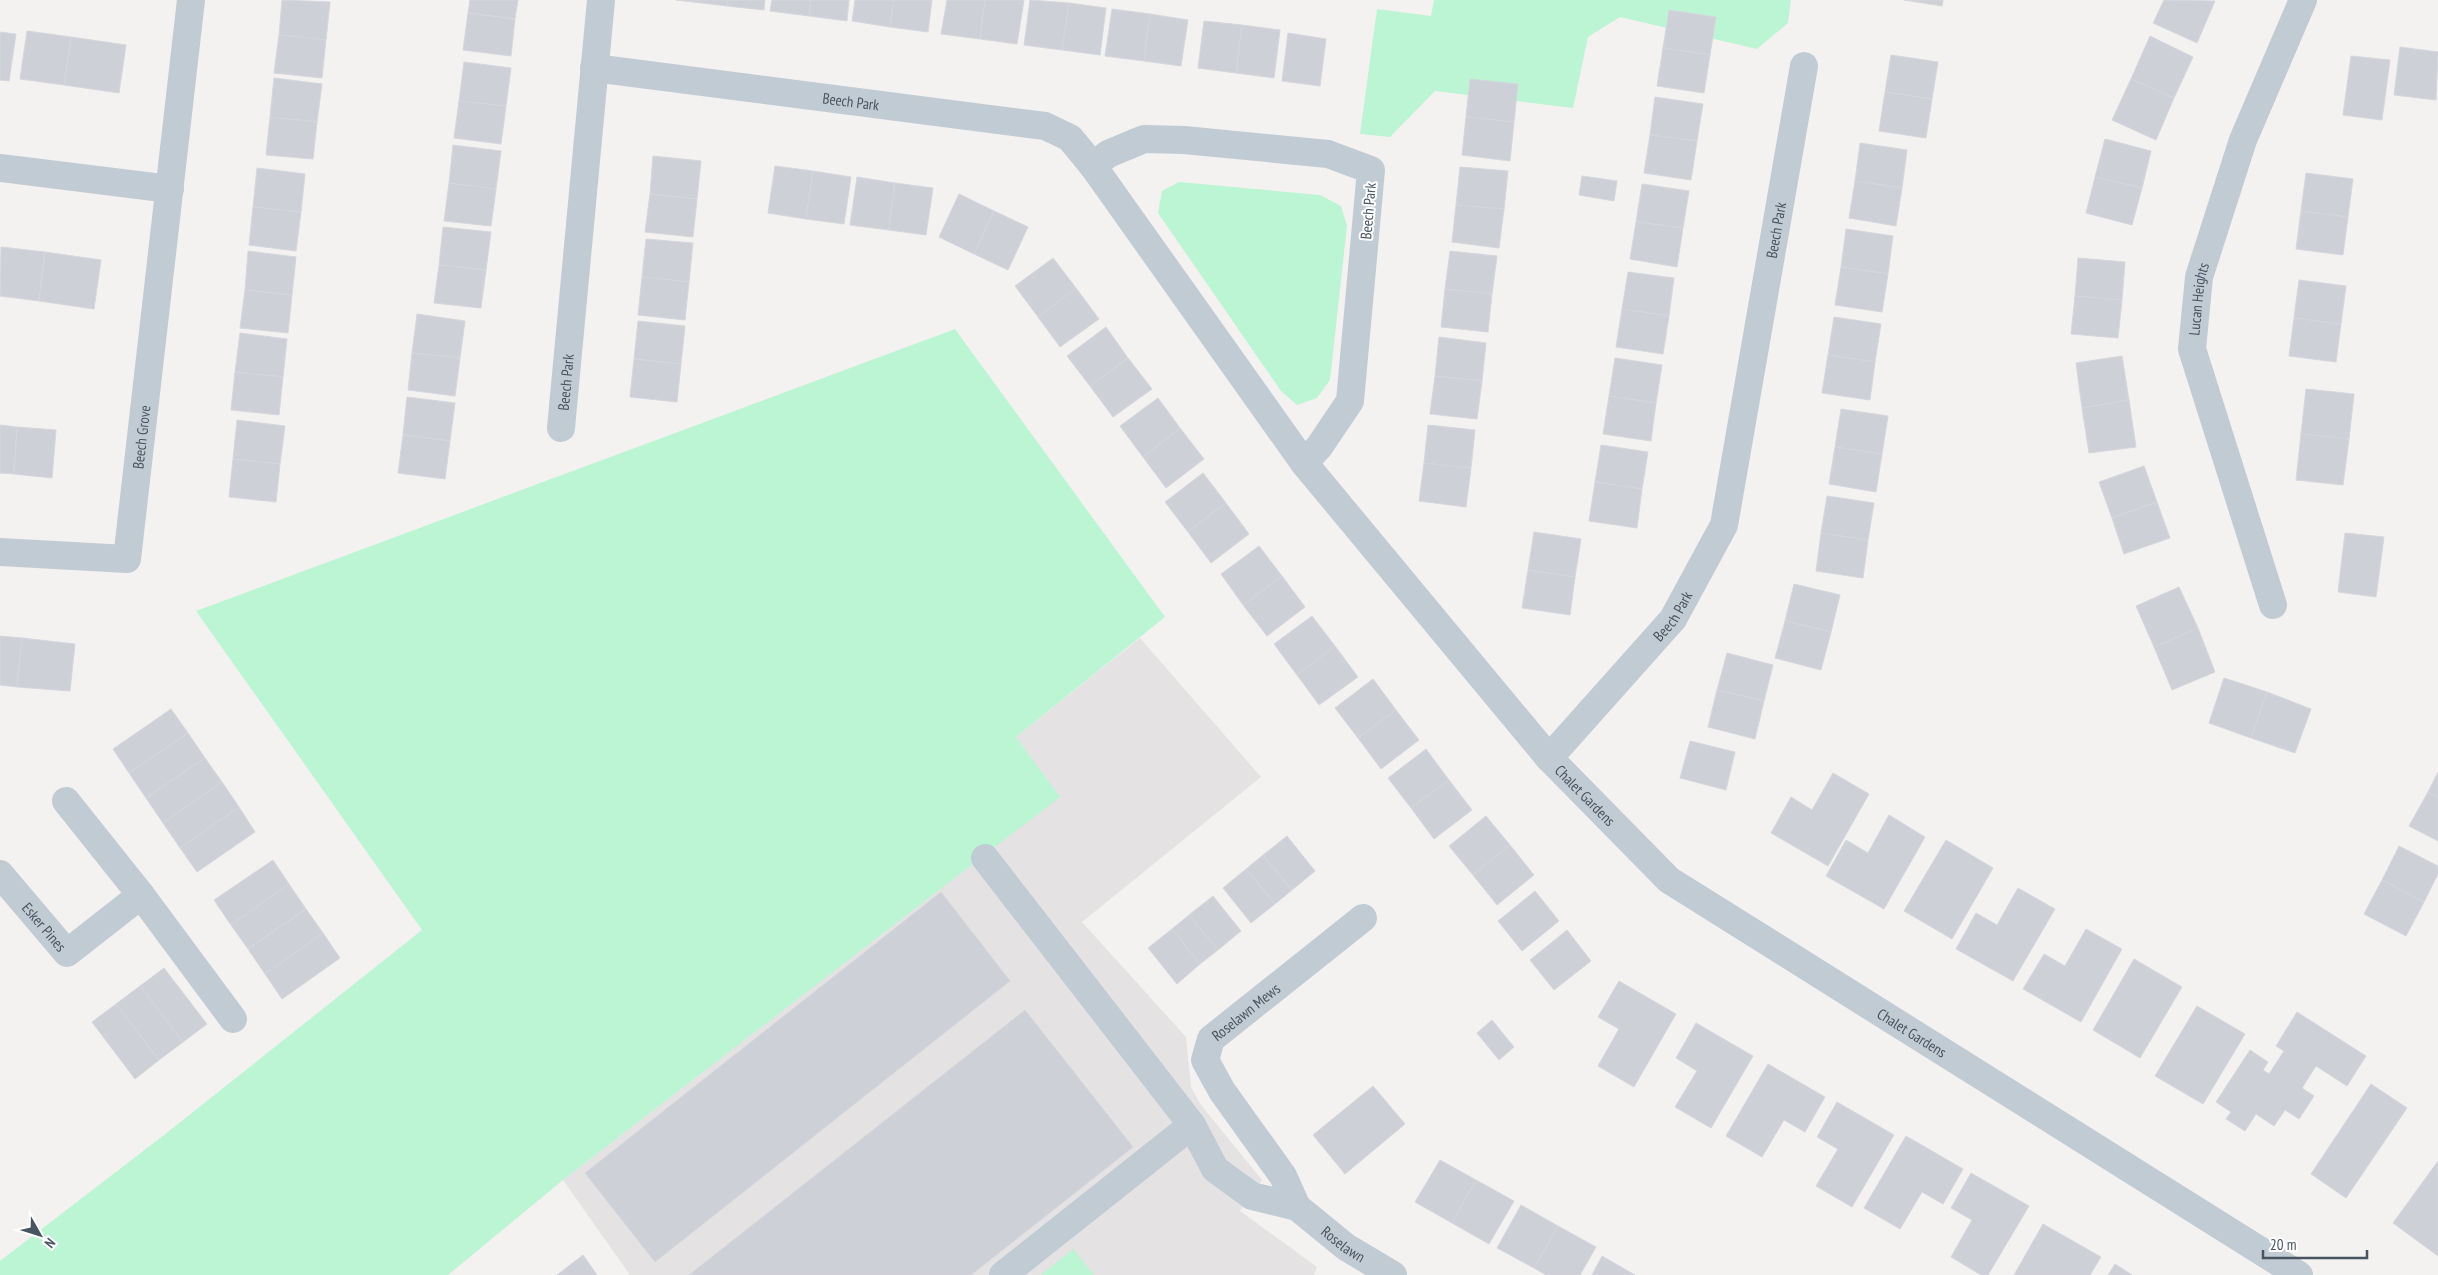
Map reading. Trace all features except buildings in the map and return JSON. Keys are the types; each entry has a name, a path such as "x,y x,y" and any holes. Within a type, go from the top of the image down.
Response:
{"street":[{"name":"Beech Grove","path":"0,552 127,559 191,0"},
{"name":"Beech Park","path":"561,428 602,0"},
{"name":"Lucan Heights","path":"2273,606 2192,349 2199,277 2243,140 2302,0"},
{"name":"Beech Park","path":"594,68 1045,126 1070,138 1093,166 1304,464 1549,758 1673,620 1724,525 1804,66"},
{"name":"Beech Park","path":"1093,166 1108,154 1144,139 1184,140 1328,154 1371,170 1350,401 1319,447 1304,464"},
{"path":"0,168 170,189"},
{"name":"Chalet Gardens","path":"1549,758 1670,880 2299,1275"},
{"path":"66,801 141,895 234,1019"},
{"path":"985,858 1192,1125 1215,1169 1252,1196 1297,1207"},
{"name":"Esker Pines","path":"0,874 67,953 141,895"},
{"name":"Roselawn Mews","path":"1297,1207 1283,1176 1222,1091 1205,1060 1211,1039 1363,918"},
{"path":"1003,1275 1192,1125"},
{"name":"Roselawn","path":"1297,1207 1346,1247 1393,1275"}],"shaded area":[{"path":"1140,638 1261,777 1082,922 1186,1037 1191,1087 1201,1105 1262,1180 1240,1211 1317,1267 1314,1275 630,1275 563,1180 1059,797 1016,737"}],"green space":[{"path":"1434,0 1791,0 1788,23 1757,49 1620,17 1588,37 1573,108 1435,91 1390,137 1360,134 1377,9 1431,16"},
{"path":"1179,182 1320,195 1341,206 1347,226 1330,380 1317,398 1297,405 1281,391 1158,213 1162,191"},
{"path":"955,329 1165,617 1016,737 1060,797 563,1180 448,1275 0,1275 0,1261 164,1135 422,930 196,611"},
{"path":"1073,1249 1094,1275 1041,1275"}]}
